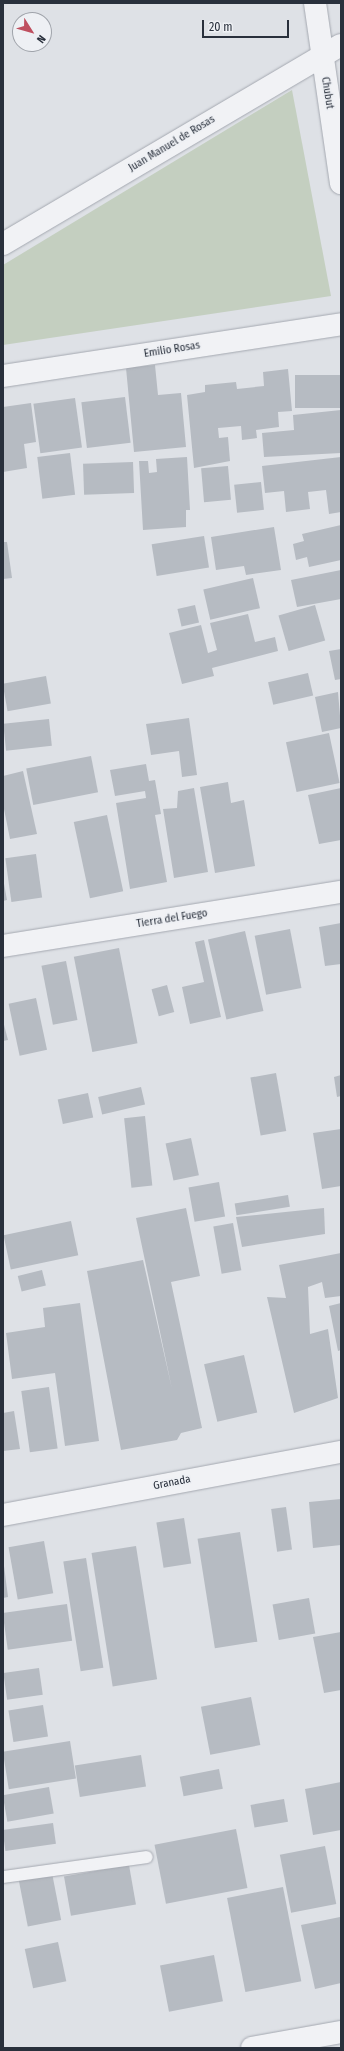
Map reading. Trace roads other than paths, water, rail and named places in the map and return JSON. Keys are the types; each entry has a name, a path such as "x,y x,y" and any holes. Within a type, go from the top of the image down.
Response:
{"street":[{"name":"Chubut","path":"315,3 321,55 341,184"},
{"name":"Juan Manuel de Rosas","path":"3,244 321,55 341,45"},
{"name":"Emilio Rosas","path":"3,376 341,324"},
{"name":"Tierra del Fuego","path":"3,946 341,892"},
{"name":"Granada","path":"3,1515 341,1452"},
{"path":"252,2048 341,2032"}],"lane":[{"path":"3,1878 147,1856"}]}
